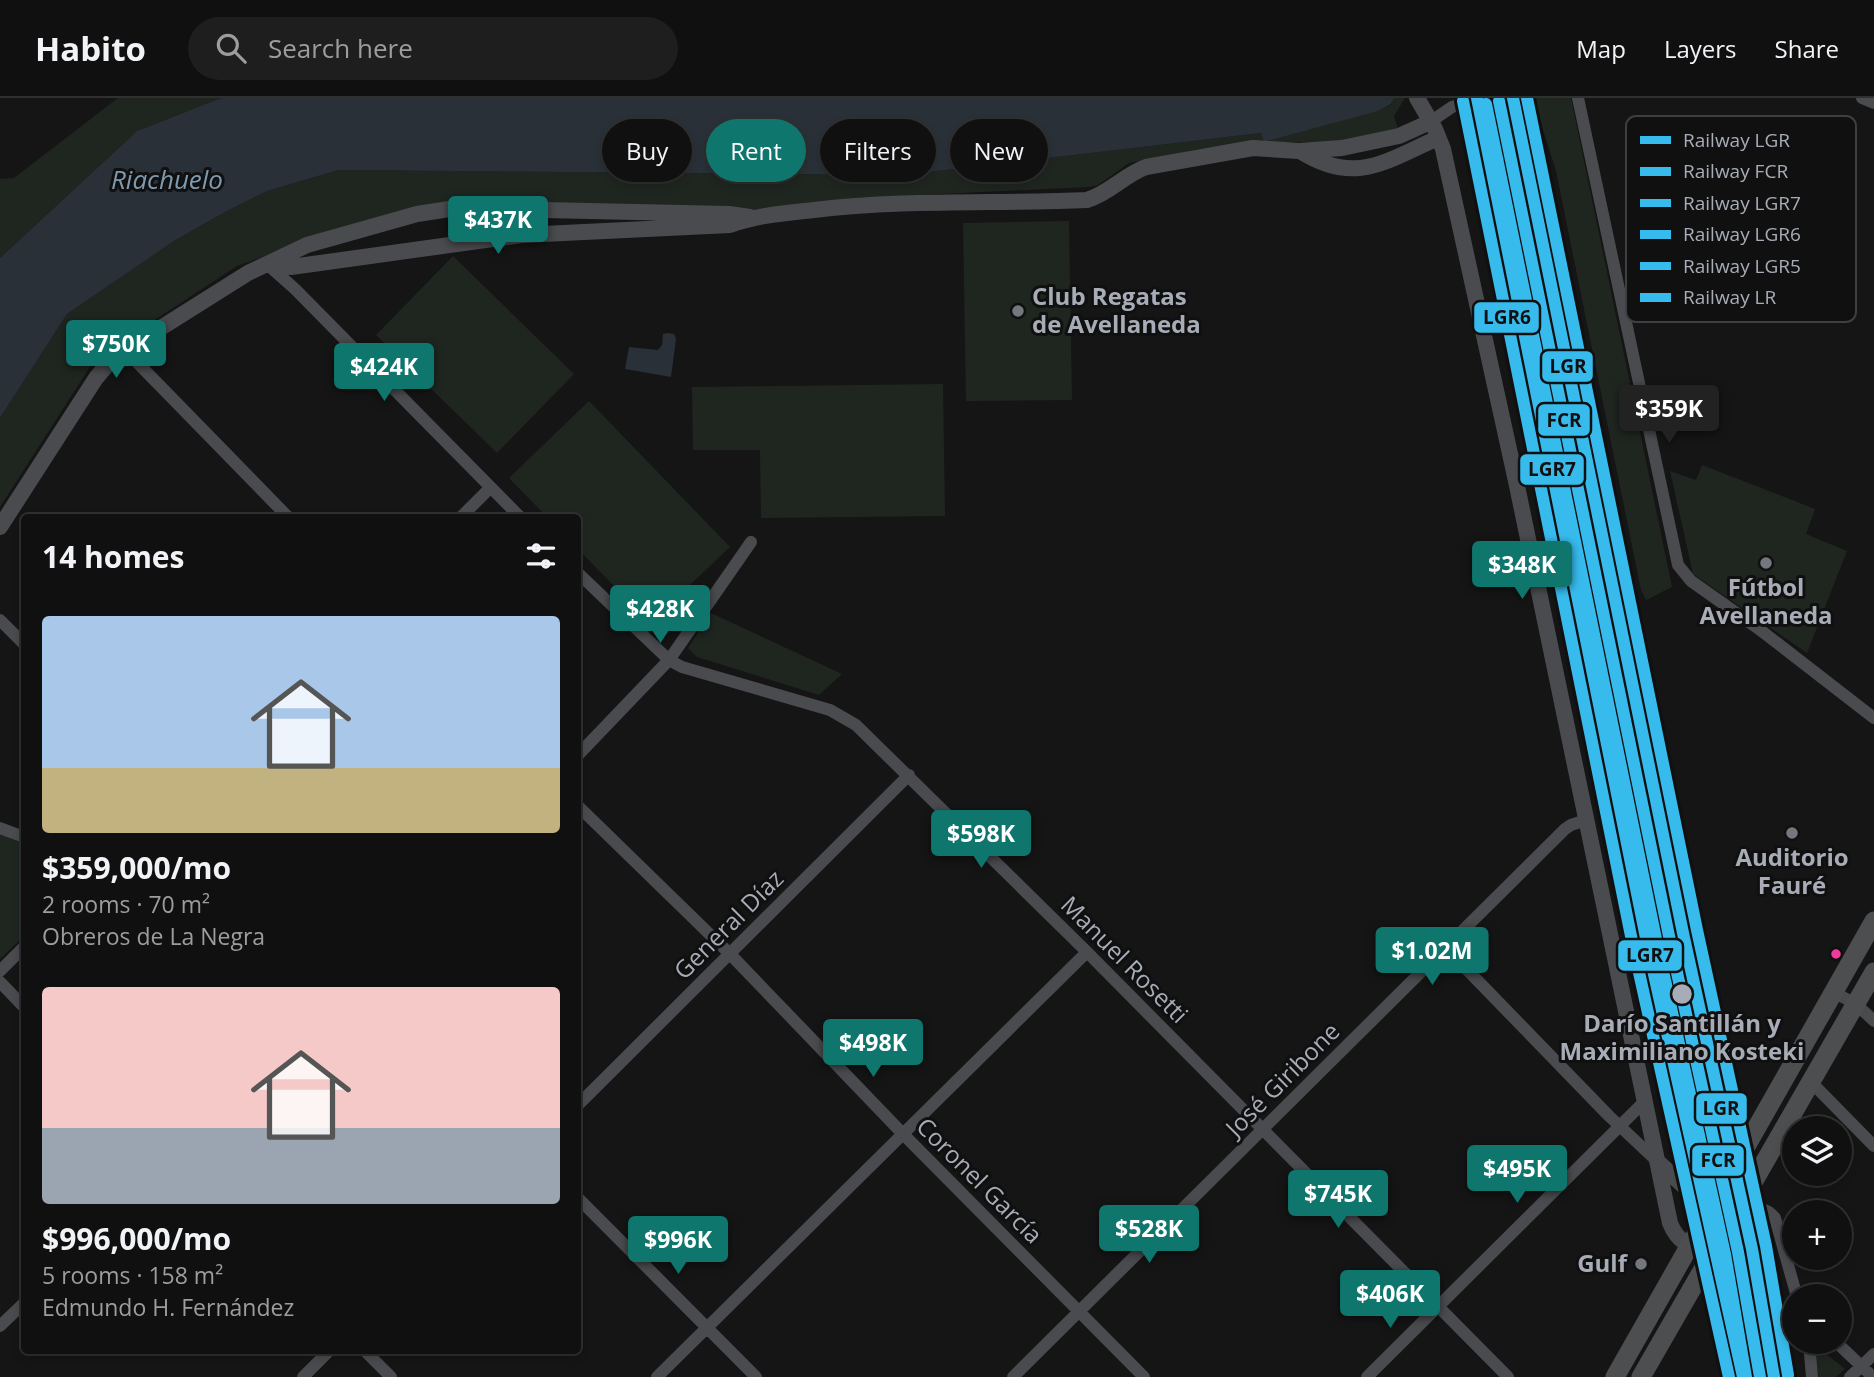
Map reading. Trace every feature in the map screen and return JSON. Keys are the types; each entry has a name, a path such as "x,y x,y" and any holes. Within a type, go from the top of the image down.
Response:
{"main road":[{"path":"1615,1377 1874,921"},
{"path":"1641,1377 1874,972"}],"street":[{"path":"1418,98 1438,138 1516,481 1674,1234 1689,1247 1713,1255"},
{"path":"0,527 96,377 113,358 248,273 307,245 409,216 456,208 729,214 752,217 871,205 1087,200 1108,191 1133,172 1146,166 1253,148 1342,148 1399,136 1430,122 1451,107 1482,98"},
{"path":"1578,98 1678,565 1691,582 1759,629 1874,718"},
{"path":"1862,98 1874,103"},
{"path":"1299,150 1314,160 1347,170 1371,166 1438,138"},
{"path":"1342,148 1337,158 1342,168 1347,170"},
{"path":"268,265 291,267 522,235 730,225 752,217"},
{"path":"268,265 295,289 517,514"},
{"path":"125,350 285,514"},
{"path":"464,514 490,488"},
{"path":"581,752 669,660 751,542"},
{"name":"Manuel Rosetti","path":"581,576 669,660 682,667 830,710 856,724 1087,952 1437,1306"},
{"path":"0,620 21,641"},
{"name":"General Díaz","path":"581,1102 909,775"},
{"name":"Coronel García","path":"581,809 730,954 1144,1377"},
{"name":"José Giribone","path":"1013,1377 1565,829 1586,820"},
{"path":"0,828 21,836"},
{"path":"1446,948 1619,1126 1685,1187 1714,1201"},
{"path":"0,971 21,950"},
{"path":"657,1377 1087,952"},
{"path":"0,982 21,1004"},
{"path":"1835,993 1856,1004 1874,1021"},
{"path":"1812,1083 1874,1146"},
{"path":"1367,1377 1645,1101"},
{"path":"581,1201 756,1377"},
{"path":"1738,1210 1766,1209 1775,1218 1793,1284"},
{"path":"0,1326 21,1306"},
{"path":"1437,1306 1508,1377"},
{"path":"303,1377 326,1354"},
{"path":"368,1354 391,1377"},
{"path":"1810,1354 1812,1377"},
{"path":"1848,1354 1873,1377"},
{"path":"1850,1377 1874,1354"}],"shaded area":[{"path":"118,98 221,98 137,131 0,258 0,179 14,178"},
{"path":"1394,98 1405,98 1394,116 1398,129 1341,142 1257,142 1200,149 1129,163 1098,185 1089,187 857,198 753,211 478,204 285,249 237,266 95,359 0,507 0,418 67,314 174,241 267,191 340,170 602,172 602,182 692,182 692,173 706,173 706,182 806,182 806,174 820,174 820,182 936,182 936,171 950,169 950,182 1048,182 1048,158 1261,133 1265,141 1391,105"},
{"path":"1533,98 1571,98 1672,587 1646,600 1641,590 1556,171"},
{"name":"Club Regatas de Avellaneda","path":"1069,221 1072,400 966,401 963,223"},
{"path":"453,256 574,374 497,453 376,335"},
{"path":"943,384 945,516 761,518 760,450 693,450 692,387"},
{"path":"589,401 730,547 650,623 581,552 581,514 544,514 509,478"},
{"name":"Fútbol Avellaneda","path":"1702,465 1815,509 1806,534 1847,551 1807,653 1693,574 1670,471 1696,480"},
{"path":"711,613 842,674 819,695 697,657 688,648"},
{"path":"0,834 21,843 21,939 0,959"},
{"path":"1817,1354 1826,1354 1845,1369 1836,1377 1819,1377"}],"water":[{"name":"Riachuelo","path":"221,98 1394,98 1391,104 1378,111 1264,142 1261,133 1048,158 1048,119 950,119 950,169 936,171 936,119 820,119 820,174 806,174 806,119 706,119 706,173 692,173 692,119 602,119 602,172 339,170 267,191 225,212 174,241 67,314 0,418 0,258 137,131"},
{"path":"663,334 674,334 676,339 671,377 625,369 629,347 658,350 662,345"}],"rail line":[{"name":"LGR7","path":"1477,98 1646,938 1743,1377"},
{"name":"LGR","path":"1513,98 1683,933 1752,1249 1774,1377"},
{"name":"LGR5","path":"1527,98 1697,930 1766,1246 1788,1375"},
{"name":"LGR6","path":"1463,101 1632,941 1729,1377"},
{"name":"FCR","path":"1499,101 1669,936 1738,1252 1760,1377"},
{"name":"LR","path":"1486,104 1656,939 1725,1254 1746,1377"}],"place":[{"name":"Club Regatas de Avellaneda","path":"1018,311"},
{"name":"Fútbol Avellaneda","path":"1766,563"},
{"name":"Auditorio Fauré","path":"1792,833"},
{"name":"Darío Santillán y Maximiliano Kosteki","path":"1682,994"},
{"name":"Gulf","path":"1641,1264"}]}
